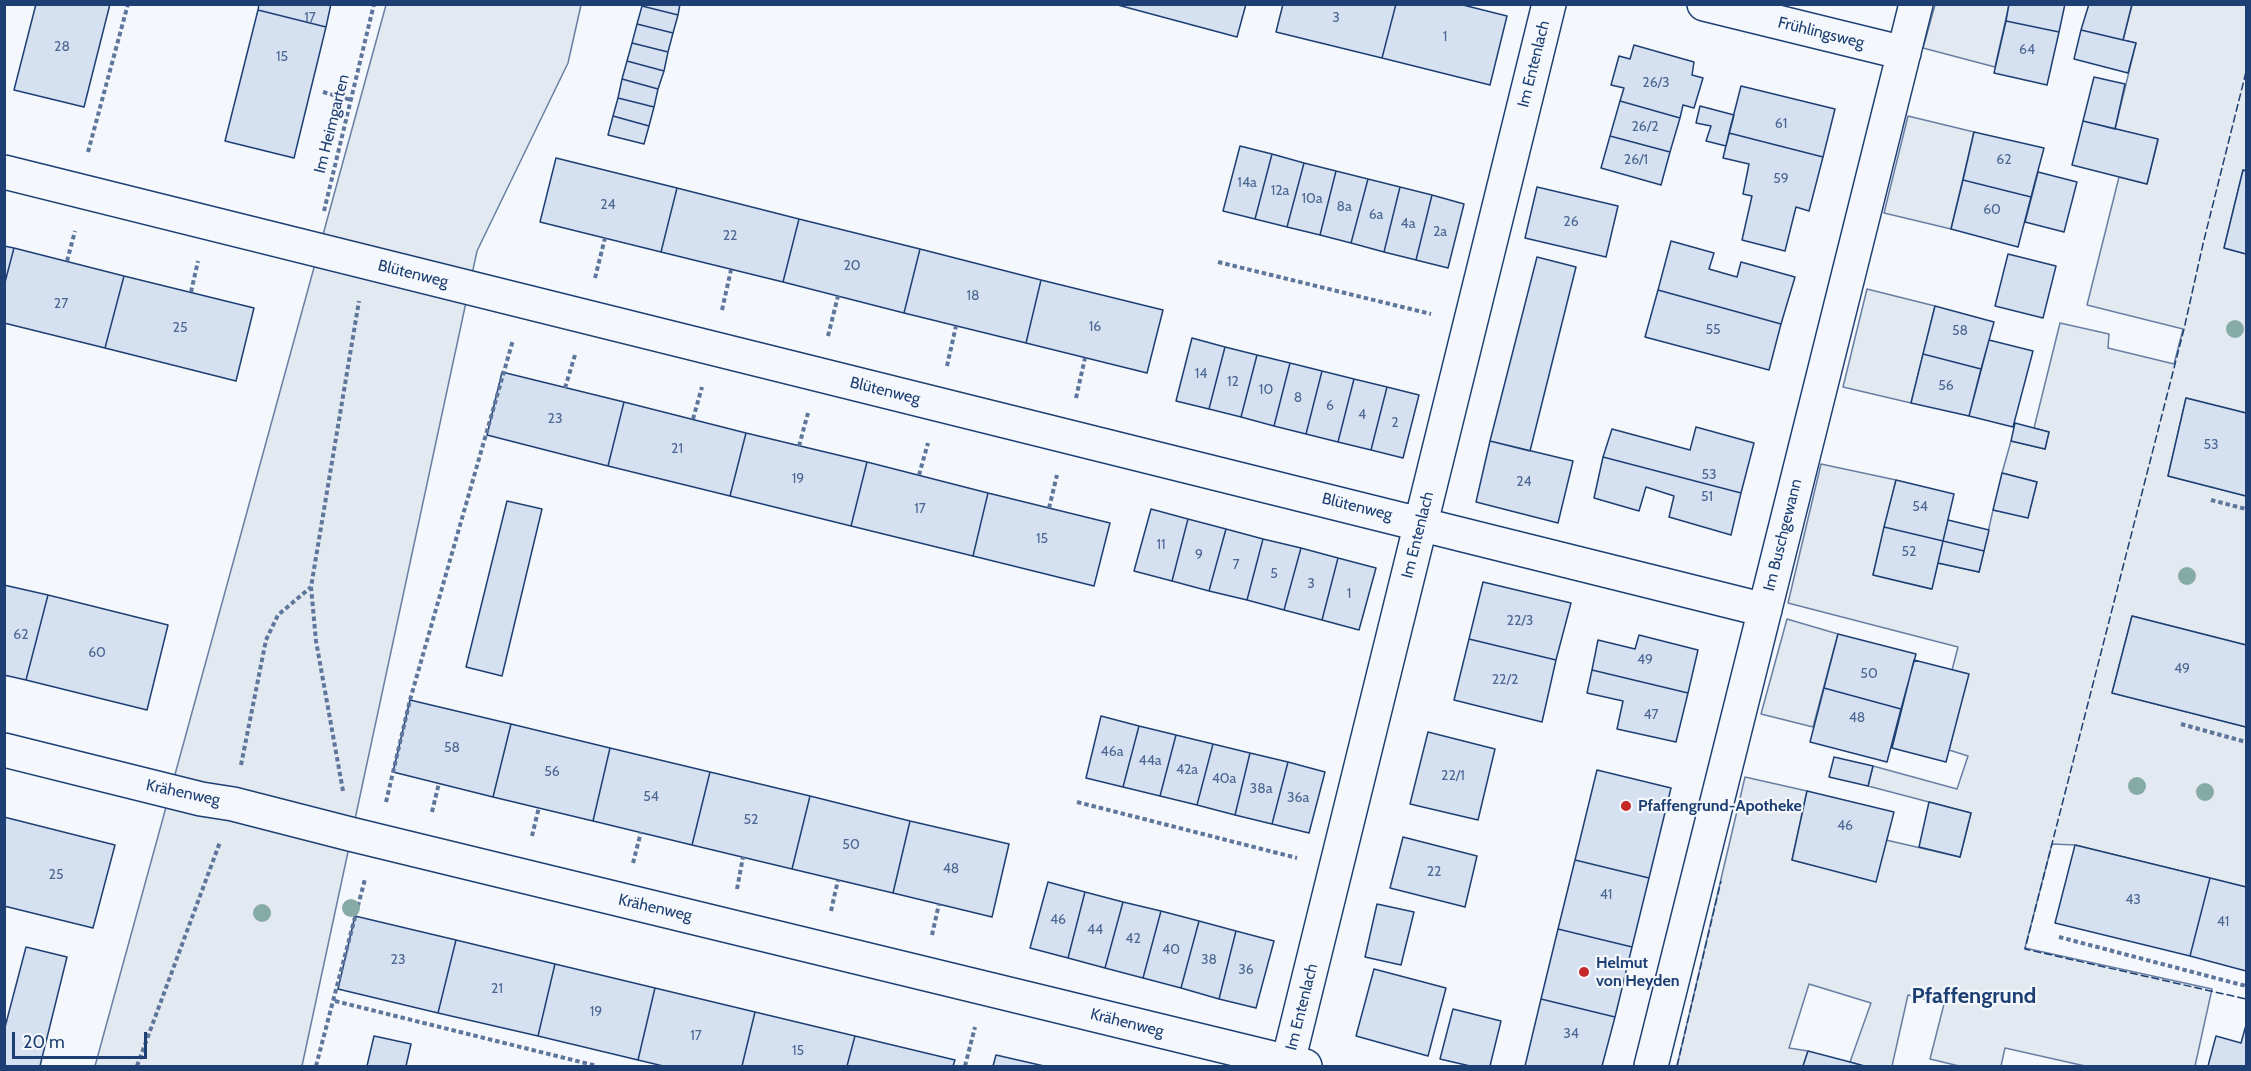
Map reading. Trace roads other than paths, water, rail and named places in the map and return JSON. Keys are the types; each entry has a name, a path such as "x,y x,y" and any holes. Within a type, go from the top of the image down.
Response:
{"street":[{"name":"Im Entenlach","path":"1293,1065 1336,867 1549,4"},
{"name":"Frühlingsweg","path":"1704,4 1904,53"},
{"name":"Im Buschgewann","path":"1651,1066 1916,4"},
{"name":"Blütenweg","path":"4,172 1765,610"},
{"name":"Krähenweg","path":"4,750 201,799 233,804 1293,1065"}],"place":[{"name":"Pfaffengrund-Apotheke","path":"1626,806"},
{"name":"Helmut von Heyden","path":"1584,972"}],"district":[{"name":"Pfaffengrund","path":"1974,997"}]}
